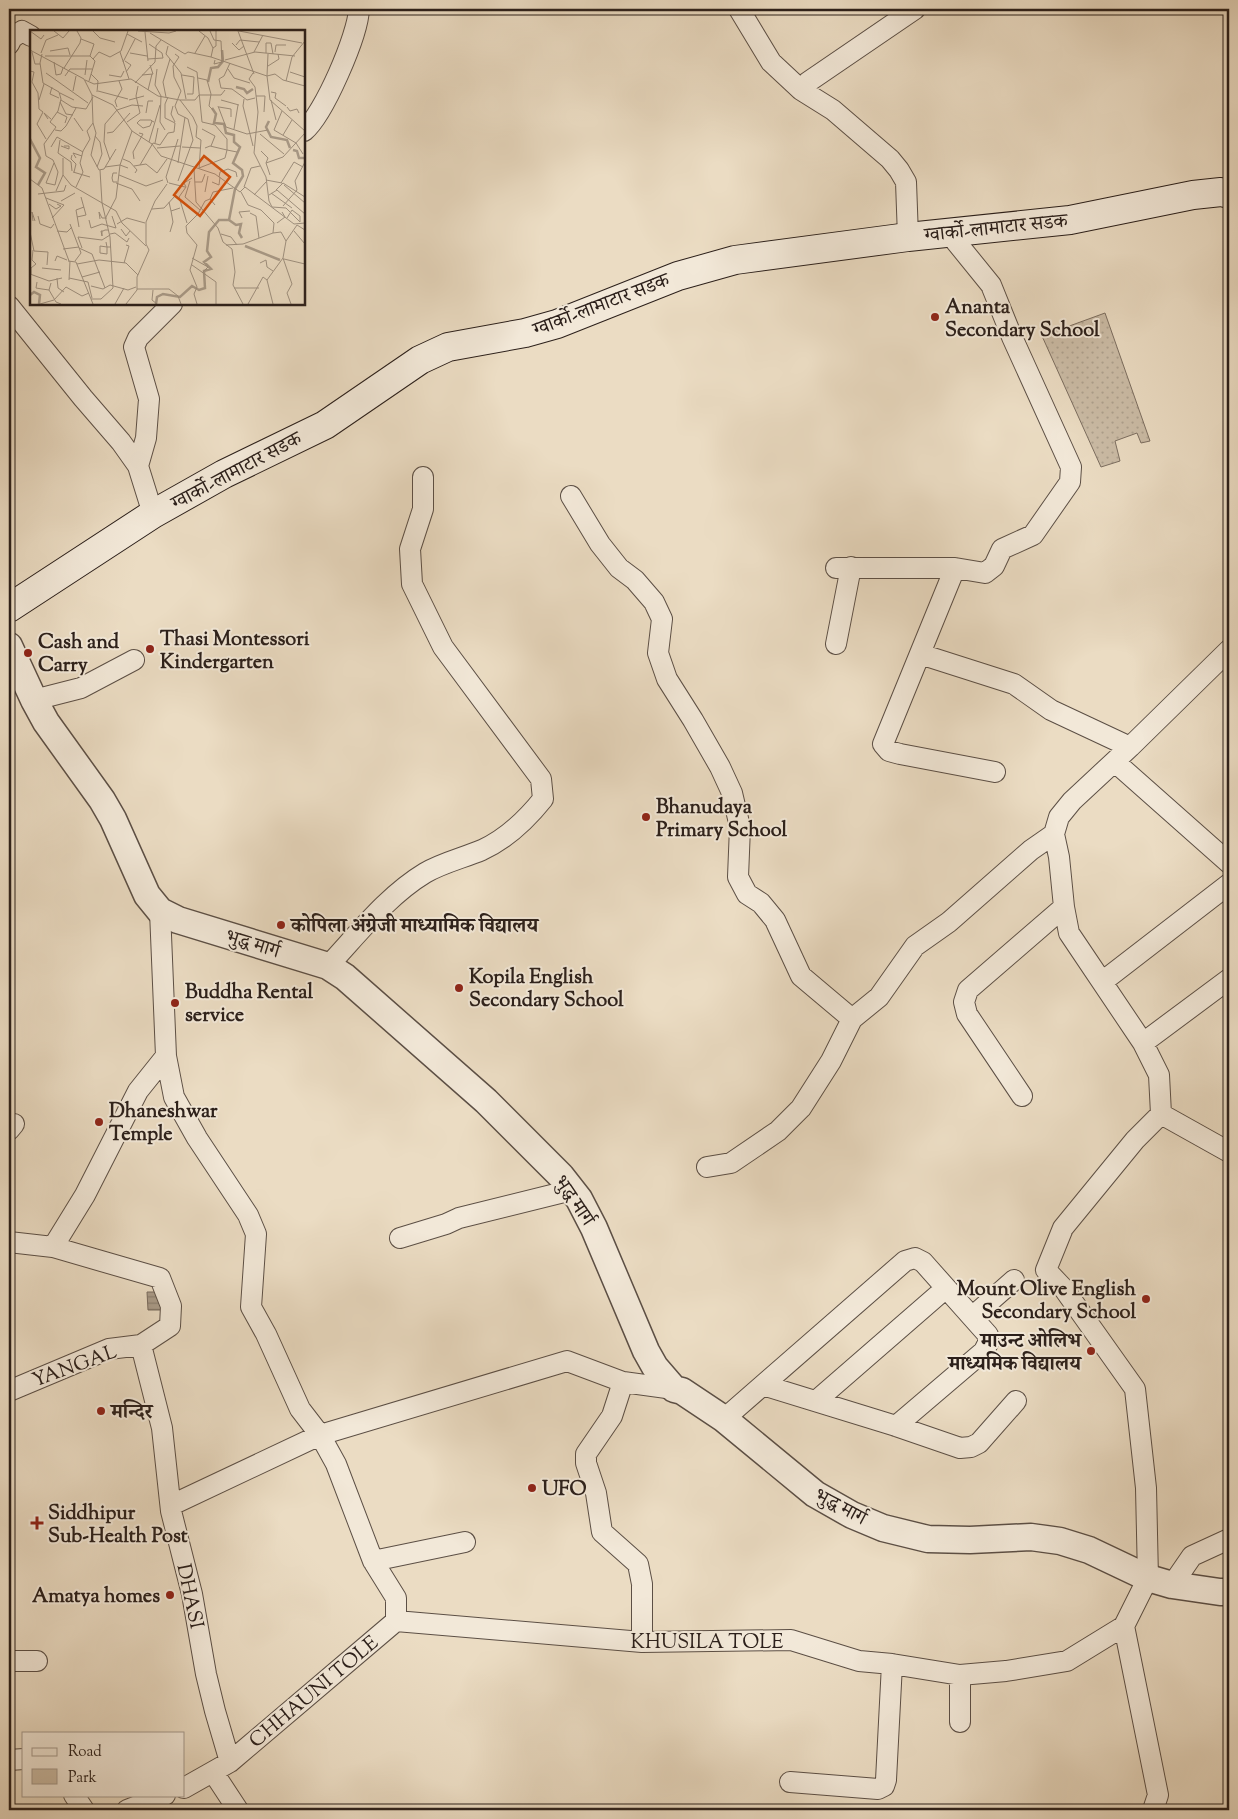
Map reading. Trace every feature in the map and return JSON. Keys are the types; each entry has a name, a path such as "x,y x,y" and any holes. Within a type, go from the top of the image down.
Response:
{"main road":[{"name":"ग्वार्को-लामाटार सडक","path":"9,608 153,514 224,474 325,424 420,360 448,347 525,333 558,324 678,276 735,260 948,232 1070,220 1193,195 1221,192 1229,194"}],"street":[{"path":"305,130 329,96 354,33 359,9"},
{"path":"739,9 771,62 801,90 834,110 890,159 899,170 906,182 908,237"},
{"path":"801,90 808,82 915,9"},
{"path":"9,44 12,38 22,31 30,35"},
{"path":"836,644 844,567 955,568 985,573 994,566 1002,549 1033,535 1070,482 1071,467 1012,337 991,285 948,232"},
{"path":"138,466 146,438 150,399 134,347 138,338 171,305"},
{"path":"9,306 121,442 138,466 153,514"},
{"path":"328,966 371,919 399,892 425,873 484,849 524,822 543,799 541,779 443,647 412,584 410,549 423,509 423,476"},
{"path":"571,496 600,544 620,568 636,580 654,602 662,619 658,653 667,679 698,728 732,792 740,827 738,877 747,894 761,904 775,920 800,976 852,1019"},
{"path":"955,568 883,744 890,751 900,754 995,772"},
{"name":"भुद्ध मार्ग","path":"9,646 46,722 102,800 113,819 147,895 160,911 178,920 328,966 345,978 486,1100 561,1176 579,1199 594,1228 646,1351 655,1367 674,1389 682,1392 724,1419 815,1494 883,1528 928,1539 970,1540 1031,1537 1060,1541 1089,1550 1160,1581 1229,1592"},
{"path":"1160,1581 1146,1488 1135,1390 1064,1289 1046,1270 1063,1228 1135,1140 1161,1114 1159,1075 1143,1043 1069,933 1054,834 1059,817 1072,801 1115,762 1229,650"},
{"path":"920,654 1014,684 1051,710 1130,747"},
{"path":"34,700 81,688 134,660"},
{"path":"1115,762 1229,863"},
{"path":"707,1167 731,1163 778,1131 801,1108 831,1061 852,1019 879,997 915,946 949,922 1031,850 1054,834"},
{"path":"1102,982 1229,884"},
{"path":"1022,1096 967,1014 964,1002 968,990 1064,907"},
{"path":"160,911 166,1056 174,1098 196,1138 248,1216 256,1234 251,1307 266,1334 300,1409 320,1434 336,1464 373,1562 396,1598 396,1621"},
{"path":"1143,1043 1229,979"},
{"path":"53,1247 85,1195 138,1091 166,1056"},
{"path":"1161,1114 1229,1152"},
{"path":"400,1238 446,1224 459,1218 572,1190"},
{"path":"9,1242 53,1247 160,1278 171,1306 170,1326 141,1345"},
{"path":"724,1419 905,1261 915,1258 923,1262 988,1336 988,1343 984,1351 896,1426"},
{"path":"972,1318 1014,1280"},
{"path":"816,1401 946,1288"},
{"name":"YANGAL","path":"9,1391 109,1349 141,1345"},
{"name":"DHASI","path":"141,1345 162,1428 170,1502 192,1594 206,1674 230,1762"},
{"path":"170,1502 178,1502 320,1434 567,1361 623,1382 674,1389"},
{"path":"623,1382 612,1416 586,1454 586,1463 596,1494 602,1532 638,1564 642,1584 642,1642"},
{"path":"763,1385 960,1448 971,1447 979,1443 1016,1401"},
{"path":"1153,1810 1158,1795 1124,1626 1160,1581 1192,1556 1229,1539"},
{"path":"373,1562 465,1542"},
{"name":"KHUSILA TOLE","path":"396,1621 642,1642 791,1640 859,1661 892,1664 960,1675 1006,1671 1066,1661 1124,1626"},
{"name":"CHHAUNI TOLE","path":"185,1787 230,1762 396,1621"},
{"path":"9,1661 37,1661"},
{"path":"790,1782 878,1789 884,1786 886,1780 892,1664"},
{"path":"960,1675 960,1722"},
{"path":"9,1760 22,1760"},
{"path":"213,1772 238,1810"},
{"path":"75,1796 84,1810"},
{"path":"127,1810 162,1796"}],"green space":[{"path":"1105,313 1150,441 1141,443 1137,433 1115,441 1120,461 1101,467 1042,336"}],"shaded area":[{"path":"147,1292 160,1292 161,1310 148,1310"}],"place":[{"name":"Ananta Secondary School","path":"935,317"},
{"name":"Thasi Montessori Kindergarten","path":"150,649"},
{"name":"Cash and Carry","path":"28,653"},
{"name":"Bhanudaya Primary School","path":"646,817"},
{"name":"कोपिला अंग्रेजी माध्यामिक विद्यालय","path":"281,925"},
{"name":"Kopila English Secondary School","path":"459,988"},
{"name":"Buddha Rental service","path":"175,1003"},
{"name":"Dhaneshwar Temple","path":"99,1122"},
{"name":"Mount Olive English Secondary School","path":"1146,1299"},
{"name":"माउन्ट ओलिभ माध्यमिक विद्यालय","path":"1091,1351"},
{"name":"मन्दिर","path":"101,1411"},
{"name":"UFO","path":"532,1488"},
{"name":"Siddhipur Sub-Health Post","path":"37,1523"},
{"name":"Amatya homes","path":"170,1595"}]}
